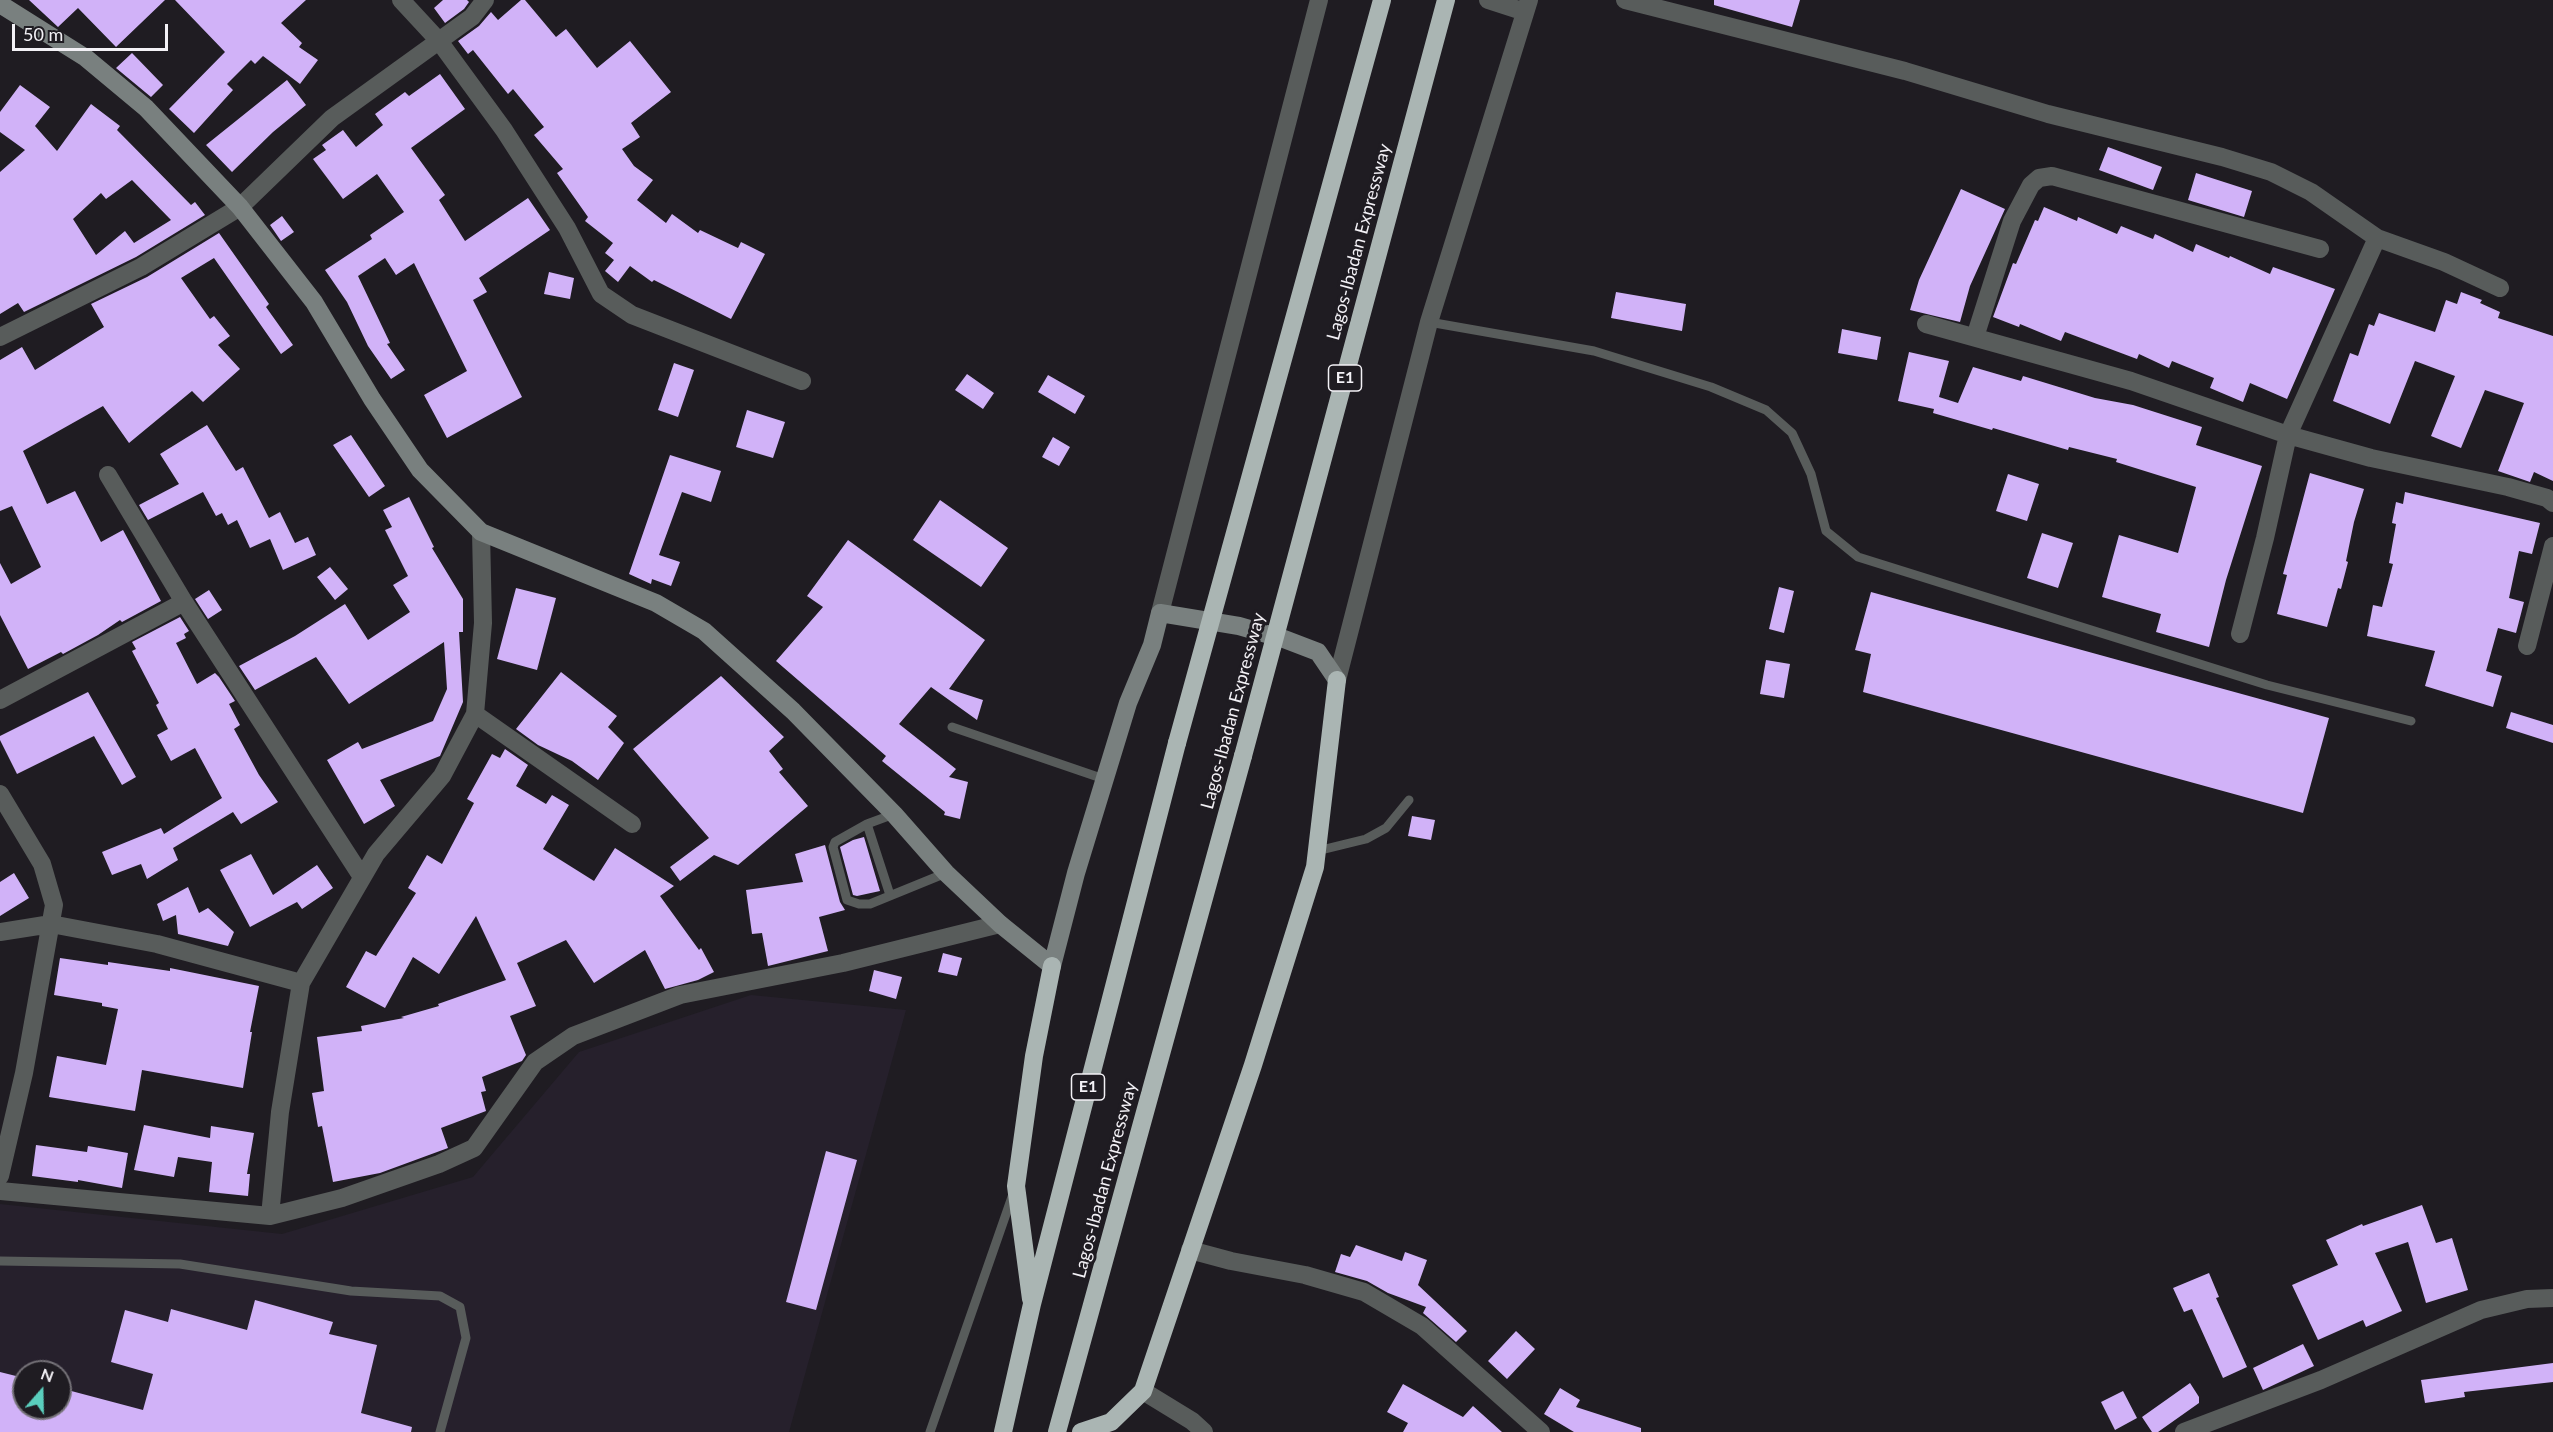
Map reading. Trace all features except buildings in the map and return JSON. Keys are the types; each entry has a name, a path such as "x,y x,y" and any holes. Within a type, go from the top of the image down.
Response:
{"highway":[{"name":"E1","path":"1003,1432 1032,1304 1177,743 1382,0"},
{"name":"Lagos-Ibadan Expressway","path":"1058,1432 1446,0"},
{"path":"1081,1432 1111,1422 1143,1391 1253,1065 1314,867 1337,680"},
{"path":"1032,1304 1016,1186 1034,1056 1052,966"}],"street":[{"path":"401,0 439,41 504,130 561,218 601,294 632,315 802,381"},
{"path":"0,337 141,267 240,207 332,118 472,17 485,0"},
{"path":"0,4 86,58 146,108 240,207 314,302 372,399 420,470 481,532 656,603 704,631 793,711 894,814 946,873 1000,924 1052,966 1104,779 1128,703 1152,645 1319,0"},
{"path":"1337,680 1429,322 1527,6 1488,0"},
{"path":"1625,0 1905,71 2048,114 2222,157 2271,172 2311,192 2377,238 2444,262 2500,288"},
{"path":"1975,337 2012,221 2031,185 2040,178 2052,176 2320,249"},
{"path":"2240,634 2288,435 2377,238"},
{"path":"1926,324 2131,381 2288,435 2392,463 2508,487 2547,498 2553,503"},
{"path":"108,475 184,602 362,877"},
{"path":"270,1216 280,1112 301,983 376,854 442,776 475,714 483,623 481,532"},
{"path":"2527,646 2553,546"},
{"path":"0,699 184,602"},
{"path":"1160,613 1239,626 1284,639 1318,652 1337,680"},
{"path":"475,714 632,824"},
{"path":"0,795 42,864 54,905 24,1073 0,1176"},
{"path":"0,932 51,924 157,944 301,983"},
{"path":"0,1191 270,1216 342,1198 439,1164 474,1148 535,1062 573,1036 680,995 843,963 1000,924"},
{"path":"1190,1250 1231,1261 1305,1275 1364,1292 1422,1326 1541,1432"},
{"path":"2184,1432 2321,1380 2481,1310 2527,1299 2553,1298"},
{"path":"1143,1391 1192,1421 1204,1432"}],"lane":[{"path":"1429,322 1594,351 1711,387 1766,410 1792,433 1811,474 1826,531 1858,557 1993,597 2267,685 2411,721"},
{"path":"952,727 1104,779"},
{"path":"1317,851 1366,839 1386,828 1409,800"},
{"path":"894,814 837,839 833,847 847,900 864,905 946,873"},
{"path":"867,824 890,895"},
{"path":"930,1432 1016,1186"},
{"path":"0,1261 180,1264 351,1291 440,1296 460,1307 466,1338 440,1432"}],"shaded area":[{"path":"751,995 906,1010 789,1432 0,1432 0,1204 282,1234 473,1177 579,1052"}]}
